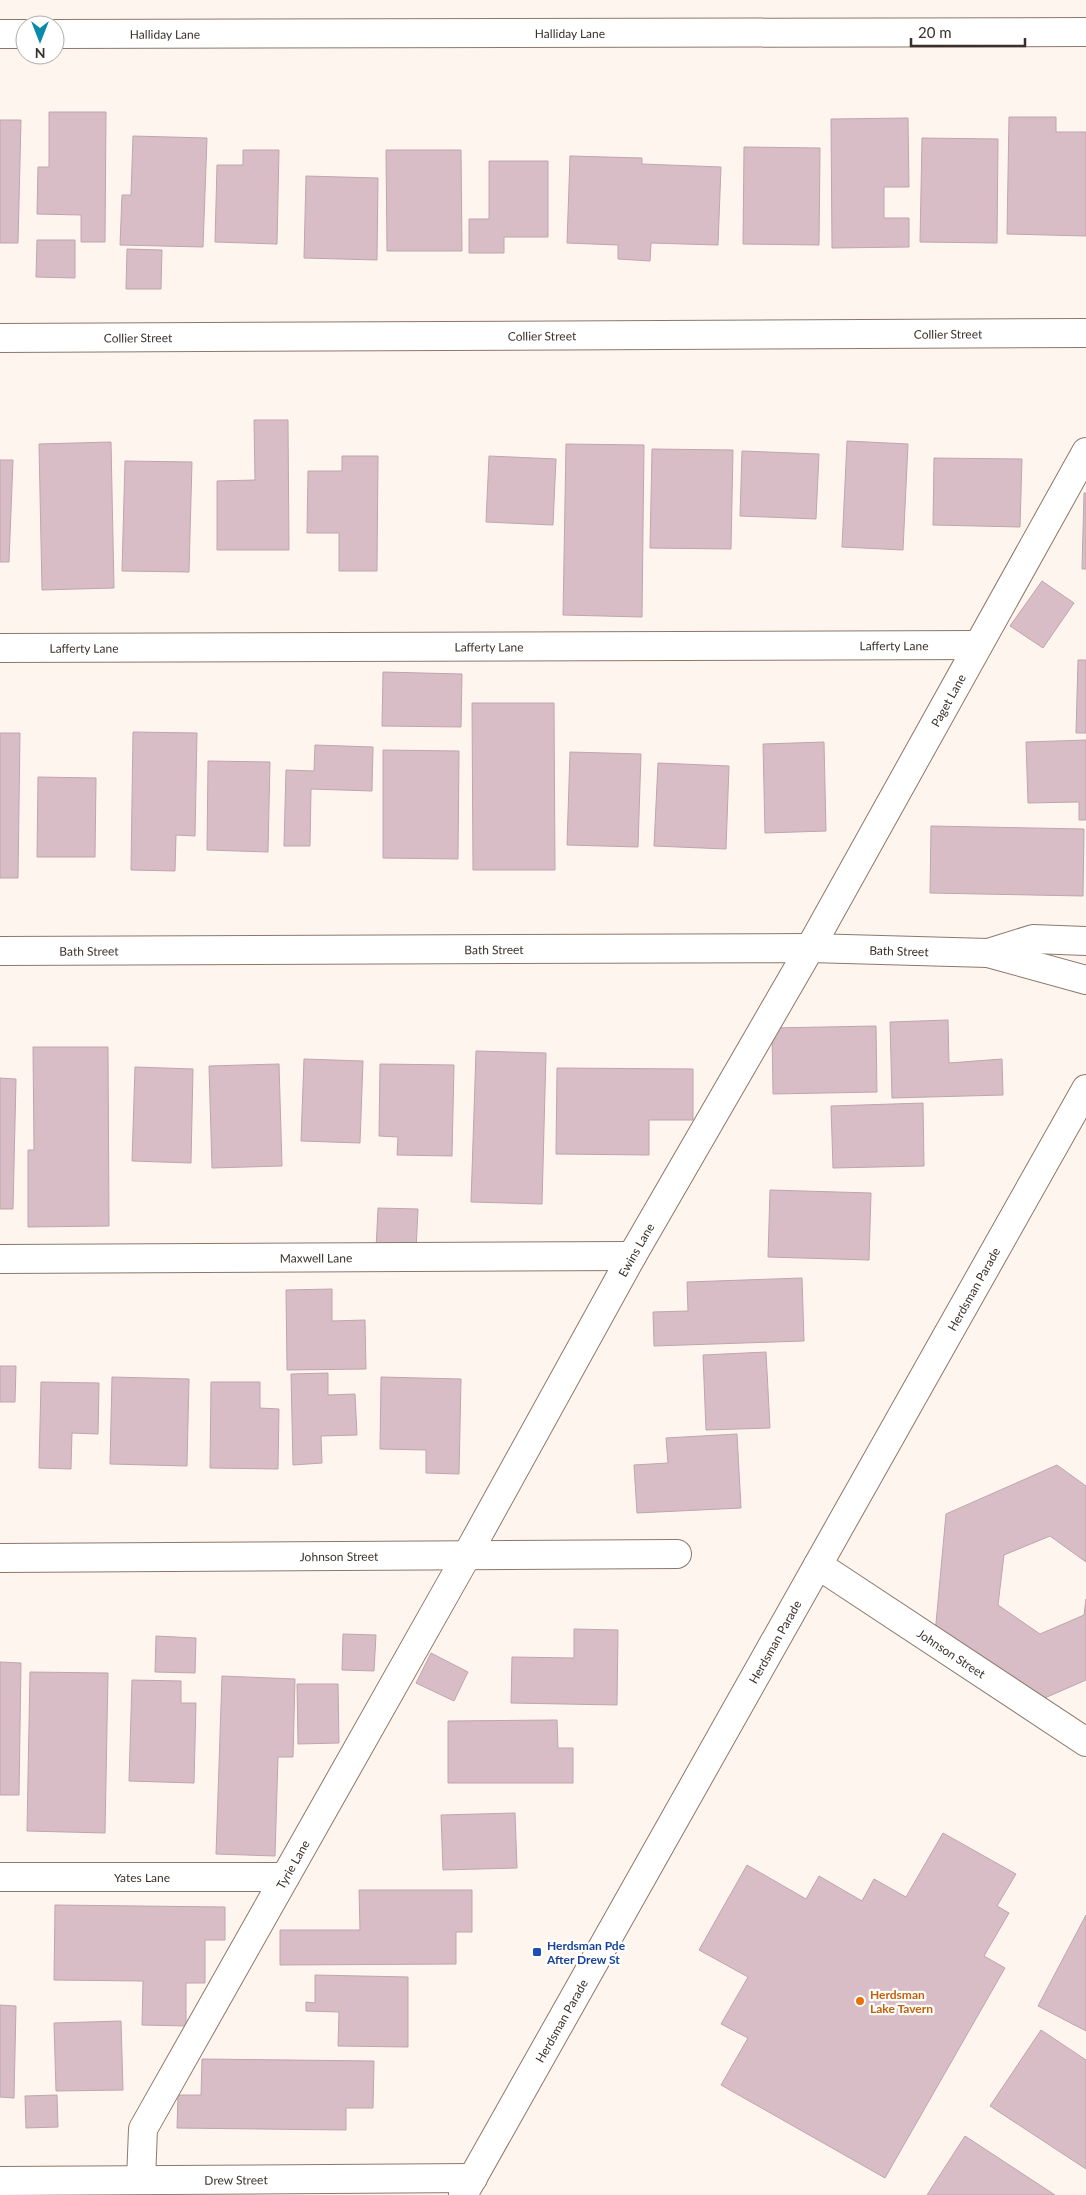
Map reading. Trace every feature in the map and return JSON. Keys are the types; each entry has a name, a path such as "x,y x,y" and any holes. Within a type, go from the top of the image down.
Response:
{"street":[{"name":"Halliday Lane","path":"65,34 1086,32"},
{"path":"0,34 15,34"},
{"name":"Collier Street","path":"0,338 1086,333"},
{"name":"Paget Lane","path":"810,948 1086,452"},
{"name":"Lafferty Lane","path":"0,648 978,645"},
{"name":"Bath Street","path":"988,952 1033,939 1086,941"},
{"name":"Bath Street","path":"0,951 810,948 988,952 1086,980"},
{"name":"Ewins Lane","path":"466,1556 632,1256 810,948"},
{"name":"Herdsman Parade","path":"468,2186 1086,1090"},
{"name":"Maxwell Lane","path":"0,1259 632,1256"},
{"name":"Johnson Street","path":"0,1558 676,1554"},
{"name":"Tyrie Lane","path":"141,2180 143,2129 466,1556"},
{"name":"Johnson Street","path":"818,1565 1086,1742"},
{"name":"Yates Lane","path":"0,1877 285,1877"},
{"name":"Drew Street","path":"0,2181 282,2180 468,2186"}],"building":[{"path":"49,112 106,112 105,242 81,242 81,215 37,214 38,167 49,167"},
{"path":"1009,117 1056,117 1056,132 1086,132 1086,236 1007,234"},
{"path":"908,118 909,187 884,187 884,218 909,218 909,247 832,248 831,119"},
{"path":"0,120 21,120 18,243 0,243"},
{"path":"133,136 207,138 203,247 120,245 122,195 131,195"},
{"path":"922,138 998,139 997,243 920,242"},
{"path":"744,147 820,148 819,245 743,244"},
{"path":"243,150 279,150 277,244 215,242 217,165 243,165"},
{"path":"386,150 461,150 462,251 387,251"},
{"path":"570,156 642,158 642,164 721,167 718,245 651,243 650,261 618,259 618,245 567,243"},
{"path":"489,161 548,161 548,237 504,237 504,253 469,253 469,219 489,219"},
{"path":"306,176 378,178 377,260 304,258"},
{"path":"37,240 75,240 75,278 36,277"},
{"path":"127,249 162,250 161,289 126,289"},
{"path":"254,420 288,420 289,550 217,550 217,481 255,480"},
{"path":"847,441 908,444 903,550 842,547"},
{"path":"111,442 114,588 42,590 39,444"},
{"path":"566,444 644,445 642,617 563,615"},
{"path":"652,449 733,450 731,549 650,548"},
{"path":"742,451 819,454 816,519 740,516"},
{"path":"342,456 378,456 377,571 339,571 339,533 307,533 308,471 342,471"},
{"path":"489,456 556,459 553,525 486,522"},
{"path":"934,458 1022,459 1020,527 933,525"},
{"path":"0,460 13,460 9,562 0,562"},
{"path":"125,461 192,462 189,572 122,571"},
{"path":"1084,493 1086,493 1086,569 1082,569"},
{"path":"1042,581 1074,603 1043,648 1010,626"},
{"path":"1078,660 1086,660 1086,733 1076,733"},
{"path":"383,672 462,674 461,727 382,726"},
{"path":"472,703 554,703 555,870 473,870"},
{"path":"133,732 197,733 195,836 176,835 175,871 131,870"},
{"path":"0,733 20,733 18,878 0,878"},
{"path":"1086,740 1086,820 1079,820 1079,802 1028,803 1026,742"},
{"path":"824,742 826,831 765,833 763,744"},
{"path":"315,745 373,747 372,791 311,789 310,846 284,846 286,770 314,771"},
{"path":"383,750 459,751 458,859 383,858"},
{"path":"570,752 641,754 638,847 567,845"},
{"path":"208,761 270,762 268,852 207,850"},
{"path":"658,763 729,766 726,849 654,846"},
{"path":"38,777 96,778 95,857 37,857"},
{"path":"931,826 1084,829 1083,896 930,893"},
{"path":"948,1020 949,1063 1002,1059 1003,1095 892,1098 890,1022"},
{"path":"876,1026 877,1092 773,1094 772,1028"},
{"path":"33,1047 108,1047 109,1226 28,1227 28,1150 34,1150"},
{"path":"476,1051 546,1053 542,1204 471,1202"},
{"path":"304,1059 363,1061 360,1143 301,1141"},
{"path":"279,1064 282,1166 212,1168 209,1066"},
{"path":"380,1064 454,1065 452,1156 397,1155 398,1137 379,1136"},
{"path":"135,1067 193,1069 191,1163 132,1161"},
{"path":"557,1068 693,1069 693,1120 649,1120 649,1155 556,1154"},
{"path":"0,1078 16,1079 13,1209 0,1209"},
{"path":"923,1103 924,1166 833,1168 831,1106"},
{"path":"770,1190 871,1193 869,1260 768,1257"},
{"path":"378,1208 418,1209 416,1251 376,1249"},
{"path":"802,1278 804,1341 654,1346 653,1312 688,1311 687,1282"},
{"path":"332,1289 332,1321 365,1320 366,1369 287,1370 286,1290"},
{"path":"766,1352 770,1428 706,1430 703,1355"},
{"path":"0,1366 16,1366 15,1402 0,1402"},
{"path":"328,1373 328,1395 355,1394 357,1435 321,1436 322,1463 293,1465 291,1374"},
{"path":"112,1377 189,1379 187,1466 110,1464"},
{"path":"381,1377 461,1379 459,1474 426,1473 426,1450 380,1449"},
{"path":"41,1382 99,1383 98,1434 72,1433 71,1469 39,1468"},
{"path":"211,1382 260,1382 260,1408 279,1409 278,1469 210,1468"},
{"path":"737,1434 741,1508 637,1513 634,1465 668,1463 666,1438"},
{"path":"1057,1465 1086,1486 1086,1562 1050,1536 1004,1555 998,1605 1040,1634 1084,1615 1086,1599 1086,1680 1031,1704 935,1634 946,1514"},
{"path":"574,1629 618,1630 617,1705 511,1703 512,1657 574,1658"},
{"path":"343,1634 376,1635 374,1671 342,1670"},
{"path":"156,1636 196,1638 195,1673 155,1672"},
{"path":"431,1653 468,1672 454,1701 416,1683"},
{"path":"0,1662 21,1663 19,1795 0,1795"},
{"path":"30,1672 108,1673 105,1833 27,1831"},
{"path":"222,1676 295,1679 293,1757 278,1757 275,1856 216,1854"},
{"path":"132,1680 181,1681 181,1703 196,1703 194,1783 129,1781"},
{"path":"297,1684 338,1684 339,1743 298,1744"},
{"path":"557,1720 558,1748 573,1748 573,1783 448,1783 448,1721"},
{"path":"515,1813 517,1868 443,1870 441,1815"},
{"name":"Herdsman Lake Tavern","path":"943,1833 1016,1874 997,1906 1009,1913 984,1956 1005,1968 885,2178 721,2085 748,2038 721,2024 748,1977 699,1950 747,1865 806,1899 819,1876 862,1901 874,1879 906,1897"},
{"path":"359,1890 472,1890 472,1932 456,1932 456,1964 280,1965 280,1930 360,1930"},
{"path":"55,1905 225,1907 225,1940 205,1940 205,1983 186,1983 186,2026 142,2025 143,1981 54,1980"},
{"path":"1086,1915 1086,2031 1038,2006"},
{"path":"315,1975 408,1977 408,2047 338,2046 339,2012 306,2011 306,2002 315,2003"},
{"path":"0,2005 16,2006 14,2098 0,2097"},
{"path":"121,2021 123,2090 56,2091 54,2023"},
{"path":"1041,2030 1086,2060 1086,2169 990,2106"},
{"path":"202,2059 374,2061 373,2108 346,2108 346,2130 177,2128 178,2095 201,2095"},
{"path":"57,2095 58,2127 26,2128 25,2096"},
{"path":"965,2136 1055,2195 927,2195"}],"place":[{"name":"Herdsman Pde After Drew St","path":"537,1952"},
{"name":"Herdsman Lake Tavern","path":"860,2001"}]}
